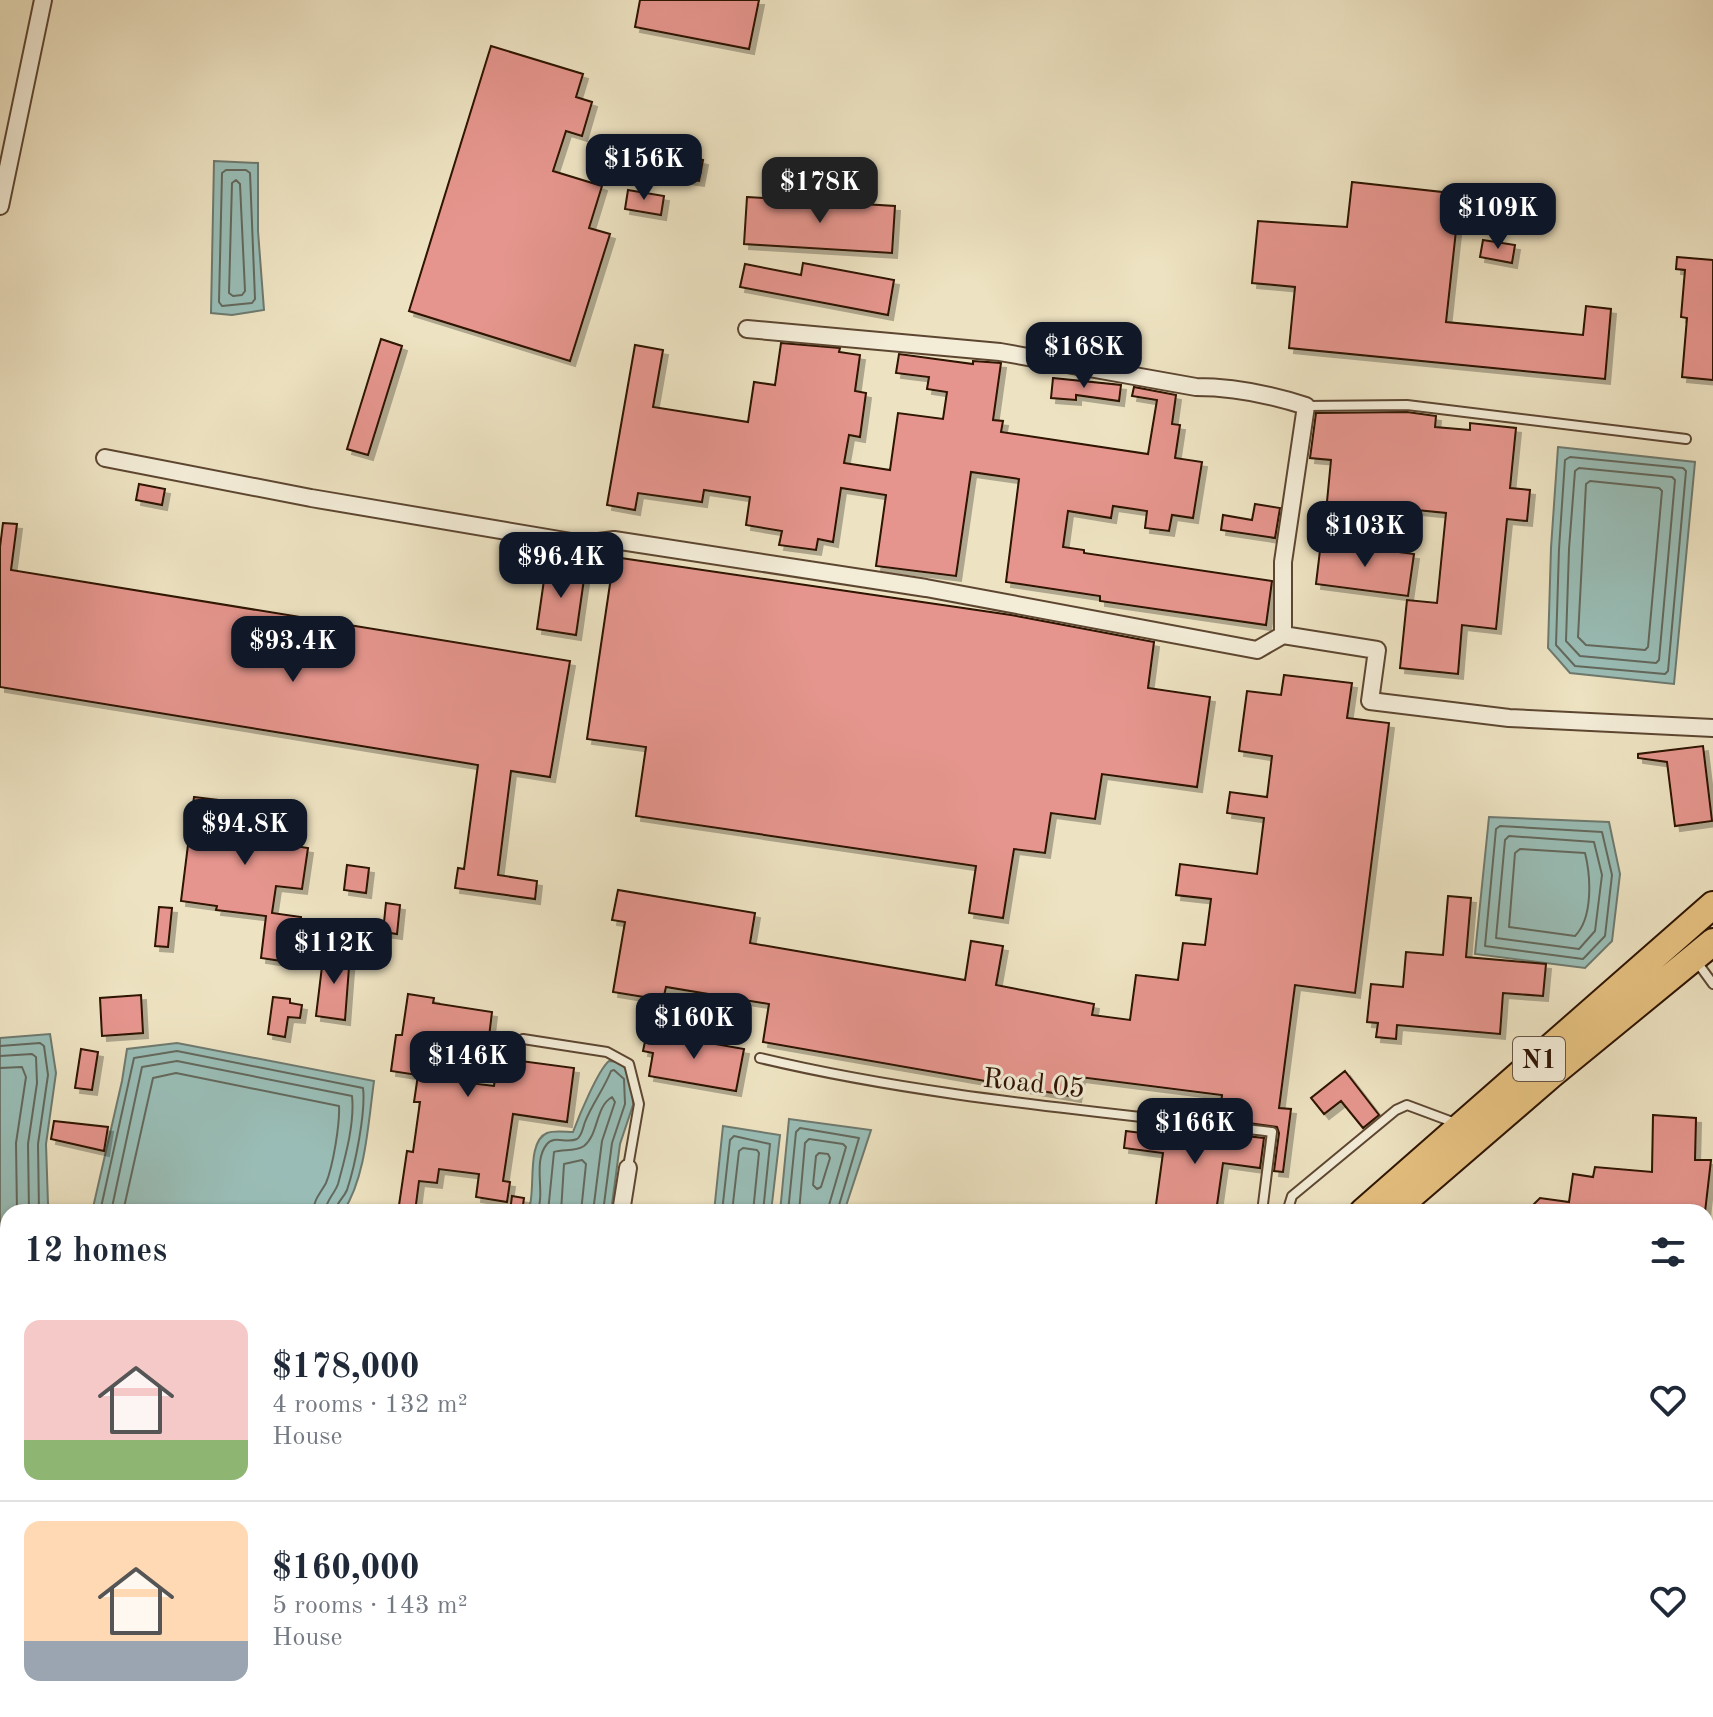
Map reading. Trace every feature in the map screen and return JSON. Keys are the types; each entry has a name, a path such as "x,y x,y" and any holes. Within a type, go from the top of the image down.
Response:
{"highway":[{"name":"N1","path":"1372,1204 1713,905"},
{"name":"N1","path":"1401,1204 1552,1074 1704,950"}],"street":[{"path":"0,206 43,0"},
{"path":"747,329 1000,352 1196,387 1243,390 1306,406 1283,562 1283,635"},
{"path":"105,458 311,498 583,544 614,540 926,588 1257,650 1283,635 1377,650 1370,701 1509,718 1713,728"},
{"path":"622,1204 628,1168"}],"lane":[{"path":"1306,406 1407,405 1686,439"},
{"path":"1704,950 1713,984"},
{"path":"523,1039 607,1052 629,1064 639,1104 628,1168"},
{"name":"Road 05","path":"760,1058 812,1071 972,1097 1272,1132 1263,1204"},
{"path":"1290,1204 1292,1196 1396,1110 1407,1105 1463,1126"}],"water":[{"path":"214,161 258,163 258,231 264,310 232,315 211,313"},
{"path":"1558,447 1695,462 1674,684 1570,673 1548,648"},
{"path":"1489,817 1609,822 1620,874 1612,941 1585,968 1475,954"},
{"path":"50,1034 56,1073 46,1144 48,1204 0,1204 0,1038"},
{"path":"177,1043 374,1081 361,1167 348,1204 94,1204 127,1049"},
{"path":"609,1061 619,1062 632,1075 633,1105 620,1144 612,1204 530,1204 534,1157 540,1138 550,1132 573,1132 594,1083"},
{"path":"789,1119 871,1130 847,1204 781,1204"},
{"path":"723,1126 780,1135 772,1204 715,1204"}],"building":[{"path":"640,0 759,0 749,49 635,27"},
{"path":"491,46 583,74 576,97 592,102 582,136 566,131 553,171 602,186 589,228 610,234 570,361 409,311"},
{"path":"689,157 703,160 699,181 685,179"},
{"path":"1352,182 1460,194 1446,322 1583,335 1586,306 1611,309 1605,379 1289,348 1295,287 1252,283 1258,221 1347,227"},
{"path":"628,190 664,196 661,215 625,209"},
{"path":"747,197 895,206 892,253 744,244"},
{"path":"1483,240 1515,245 1512,263 1480,257"},
{"path":"1677,257 1713,260 1713,380 1682,377 1687,318 1681,317 1685,270 1676,269"},
{"path":"803,263 894,280 888,315 740,287 745,264 801,275"},
{"path":"381,339 402,346 368,455 347,449"},
{"path":"781,343 840,348 839,352 860,355 855,391 866,393 860,437 849,435 844,463 890,470 898,413 943,419 947,392 927,389 929,377 896,373 899,354 973,364 973,361 1001,363 993,420 1003,421 1001,432 1148,454 1157,400 1132,396 1134,387 1176,395 1172,424 1180,425 1175,458 1202,462 1193,518 1172,515 1169,531 1145,528 1147,511 1113,506 1111,518 1068,511 1063,547 1084,550 1084,553 1272,581 1266,625 1100,601 1100,596 1006,582 1019,479 971,472 956,576 876,566 886,495 841,488 833,542 818,539 816,550 779,545 782,531 746,525 750,497 704,490 702,502 638,493 635,510 607,505 635,345 663,350 653,407 748,422 754,382 775,385"},
{"path":"1053,378 1121,385 1119,401 1076,395 1076,400 1051,398"},
{"path":"1407,412 1436,416 1435,427 1470,430 1470,423 1516,428 1510,488 1530,490 1527,521 1507,519 1496,629 1462,625 1458,674 1400,668 1407,600 1437,603 1446,513 1407,509 1406,519 1326,512 1331,460 1310,458 1316,413"},
{"path":"139,484 165,489 162,505 136,500"},
{"path":"1255,504 1280,508 1275,538 1221,530 1223,515 1252,520"},
{"path":"3,523 17,524 11,570 570,661 550,777 511,771 498,875 537,881 535,899 455,888 458,868 464,869 478,765 0,687 0,547"},
{"path":"1321,542 1414,554 1408,596 1316,584"},
{"path":"614,557 1011,615 1154,642 1148,688 1210,697 1197,787 1102,774 1095,819 1051,813 1045,853 1014,849 1003,918 969,913 976,866 636,816 646,747 587,739"},
{"path":"546,566 585,572 576,635 537,629"},
{"path":"1284,675 1352,683 1347,718 1389,723 1355,993 1295,985 1279,1108 1291,1109 1283,1172 1274,1171 1279,1133 1277,1127 1219,1119 1222,1095 1080,1077 1076,1097 763,1042 769,1004 666,987 663,1000 613,992 625,922 612,920 618,890 755,913 750,943 965,980 971,941 1003,946 996,985 1094,1004 1092,1015 1130,1020 1136,975 1178,980 1183,943 1205,945 1211,899 1176,895 1180,864 1257,874 1264,818 1227,813 1230,792 1267,797 1272,756 1239,751 1247,691 1281,695"},
{"path":"1703,746 1712,821 1675,826 1667,762 1638,758 1638,754"},
{"path":"194,797 286,808 281,844 308,848 302,889 276,886 272,913 301,917 295,963 261,958 266,916 216,910 217,906 181,901"},
{"path":"347,865 369,868 366,893 344,890"},
{"path":"1448,896 1471,898 1466,957 1546,964 1543,996 1503,993 1500,1034 1397,1025 1396,1039 1376,1037 1378,1023 1367,1022 1371,984 1403,987 1406,952 1443,955"},
{"path":"386,903 400,905 397,934 383,932"},
{"path":"159,907 172,908 168,947 155,946"},
{"path":"324,950 350,954 345,1020 316,1016"},
{"path":"408,994 434,998 433,1003 492,1012 487,1053 449,1048 444,1080 494,1086 498,1058 574,1068 567,1122 513,1114 503,1181 510,1182 507,1202 476,1197 479,1174 439,1169 437,1183 419,1181 416,1204 399,1204 407,1151 413,1152 420,1102 414,1102 418,1075 391,1071 396,1035 402,1035"},
{"path":"141,995 143,1033 102,1036 100,998"},
{"path":"273,997 290,999 290,1003 302,1005 300,1018 288,1017 285,1037 268,1034"},
{"path":"647,1032 744,1049 736,1091 649,1076 653,1053 643,1051"},
{"path":"81,1049 98,1052 92,1090 75,1088"},
{"path":"1345,1071 1379,1115 1363,1128 1341,1101 1324,1114 1311,1098"},
{"path":"1653,1115 1696,1118 1695,1160 1711,1160 1706,1204 1534,1204 1540,1198 1569,1202 1573,1174 1593,1177 1595,1167 1652,1172"},
{"path":"54,1121 108,1127 104,1151 51,1139"},
{"path":"1126,1131 1180,1138 1181,1133 1217,1138 1217,1133 1264,1138 1260,1168 1223,1163 1217,1204 1156,1204 1163,1153 1124,1148"},
{"path":"512,1196 524,1198 523,1204 511,1204"}]}
